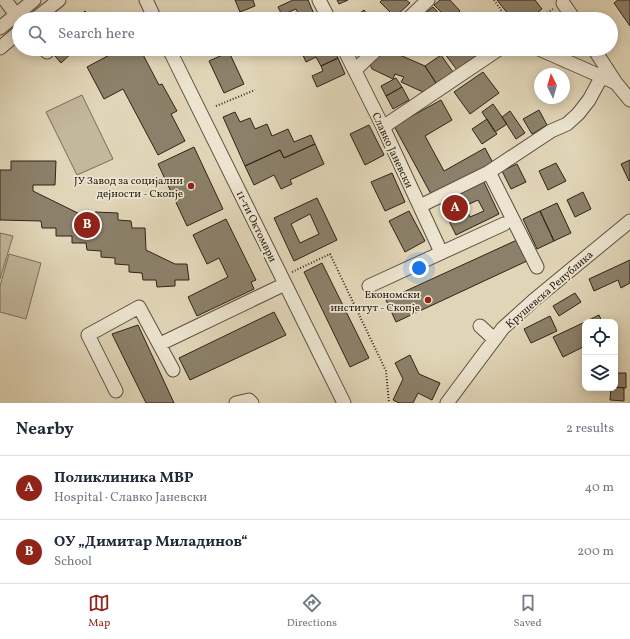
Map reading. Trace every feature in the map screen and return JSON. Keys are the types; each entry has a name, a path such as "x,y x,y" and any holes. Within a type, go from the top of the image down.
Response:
{"street":[{"path":"5,0 14,12"},
{"path":"44,12 56,2 68,0"},
{"path":"141,0 150,10"},
{"path":"319,0 325,12"},
{"path":"415,12 428,0"},
{"path":"19,12 31,2"},
{"path":"563,3 569,12"},
{"path":"0,28 12,18"},
{"path":"0,48 12,38"},
{"name":"11-ти Октомври","path":"174,56 289,278 343,401"},
{"name":"Славко Јаневски","path":"347,56 366,100 383,127 441,252"},
{"path":"354,70 369,56"},
{"path":"383,127 489,56"},
{"path":"555,56 616,83"},
{"path":"599,56 616,83 630,100"},
{"path":"420,206 489,172 551,131 567,124 578,114 589,100 602,76"},
{"path":"489,172 536,267"},
{"name":"Крушевска Република","path":"449,402 503,328 534,300 630,221"},
{"path":"369,286 504,224"},
{"path":"618,231 630,225"},
{"path":"160,344 289,278"},
{"path":"116,391 88,335 139,307 173,370"},
{"path":"480,326 494,339"},
{"path":"236,403 249,400 252,403"}],"path":[{"path":"494,0 502,12"},
{"path":"548,12 563,3"},
{"path":"216,106 255,90"},
{"path":"289,278 330,254 386,371 389,403"}],"shaded area":[{"path":"82,95 113,159 77,175 46,112"},
{"path":"0,233 13,236 0,279"},
{"path":"9,254 41,263 26,319 0,312 0,286"}],"building":[{"path":"235,0 253,0 255,6 240,12"},
{"path":"293,0 308,0 313,12 298,12 296,9 289,12 280,12 278,7"},
{"path":"337,0 348,0 339,4"},
{"path":"382,0 406,0 410,3 400,12 390,12 380,2"},
{"path":"440,0 450,0 460,11 441,12 434,5"},
{"path":"497,0 535,0 542,9 538,12 506,12"},
{"path":"618,0 630,0 630,26 614,3"},
{"path":"433,7 438,12 427,12"},
{"path":"55,56 68,56 61,63"},
{"path":"108,56 144,56 159,85 162,84 177,111 171,114 185,141 158,155 123,89 104,99 87,67"},
{"path":"220,56 231,56 244,84 224,93 209,61"},
{"path":"303,56 337,56 338,58 321,66 316,57 306,62"},
{"path":"375,56 402,56 425,66 436,83 423,92 401,82 404,77 395,74 393,79 372,69 369,62"},
{"path":"442,56 453,72 436,83 425,66"},
{"path":"446,56 476,56 457,70"},
{"path":"338,58 345,74 317,87 312,76 323,71 321,66"},
{"path":"483,72 499,93 470,114 454,92"},
{"path":"396,78 402,87 386,96 381,86"},
{"path":"402,87 409,100 393,109 386,96"},
{"path":"441,100 452,120 425,136 444,171 485,148 493,163 432,196 394,126"},
{"path":"493,104 507,124 495,132 482,112"},
{"path":"539,110 547,125 532,134 523,119"},
{"path":"510,111 525,133 516,139 502,117"},
{"path":"235,112 240,122 250,118 255,129 267,124 272,136 288,129 294,142 311,135 315,144 284,158 280,150 245,166 223,117"},
{"path":"487,119 497,134 482,144 472,129"},
{"path":"369,125 384,155 365,165 350,134"},
{"path":"315,144 324,164 290,180 292,184 281,189 274,175 254,185 245,166 280,150 284,158"},
{"path":"194,147 223,209 187,226 158,164"},
{"path":"630,160 630,180 629,181 621,164"},
{"path":"11,161 56,161 55,185 33,185 33,191 96,222 95,212 118,213 118,220 131,221 132,228 145,228 146,250 175,264 187,264 189,280 175,280 175,286 157,287 156,280 143,280 142,273 129,272 129,265 115,264 115,258 101,257 101,251 87,250 86,243 72,243 72,236 56,236 56,228 42,228 41,221 0,220 0,170 11,170"},
{"path":"556,163 566,181 548,190 539,171"},
{"path":"517,164 526,182 511,189 502,171"},
{"path":"392,173 405,202 385,211 371,182"},
{"path":"482,178 499,214 456,235 438,199","holes":["478,200 484,211 470,217 465,206"]},
{"path":"583,192 591,209 575,217 567,200"},
{"path":"317,198 337,240 294,261 274,218","holes":["310,214 319,234 300,243 291,224"]},
{"path":"557,203 571,233 554,241 540,211"},
{"path":"409,211 425,241 405,252 389,221"},
{"path":"540,211 554,241 537,249 523,219"},
{"path":"226,219 256,280 251,282 254,289 197,316 188,297 228,277 219,258 207,264 193,235"},
{"path":"517,240 527,261 396,322 386,300"},
{"path":"630,260 630,283 621,288 618,280 594,291 589,279"},
{"path":"322,263 369,358 350,367 304,272"},
{"path":"575,293 581,302 559,316 553,306"},
{"path":"274,312 286,335 190,380 179,358"},
{"path":"599,315 601,319 591,319"},
{"path":"550,316 557,331 531,343 524,329"},
{"path":"582,323 582,348 563,357 553,337"},
{"path":"138,325 174,403 146,403 112,334"},
{"path":"410,355 419,374 440,383 432,400 418,393 413,403 399,403 393,400 403,379 395,363"},
{"path":"618,373 626,373 626,388 618,387"},
{"path":"618,387 624,388 624,401 610,400 611,391 618,391"}],"place":[{"name":"ЈУ Завод за социјални дејности - Скопје","path":"191,186"},
{"name":"Поликлиника МВР","path":"455,208"},
{"name":"ОУ „Димитар Миладинов“","path":"87,225"},
{"name":"Економски институт - Скопје","path":"428,300"}]}
